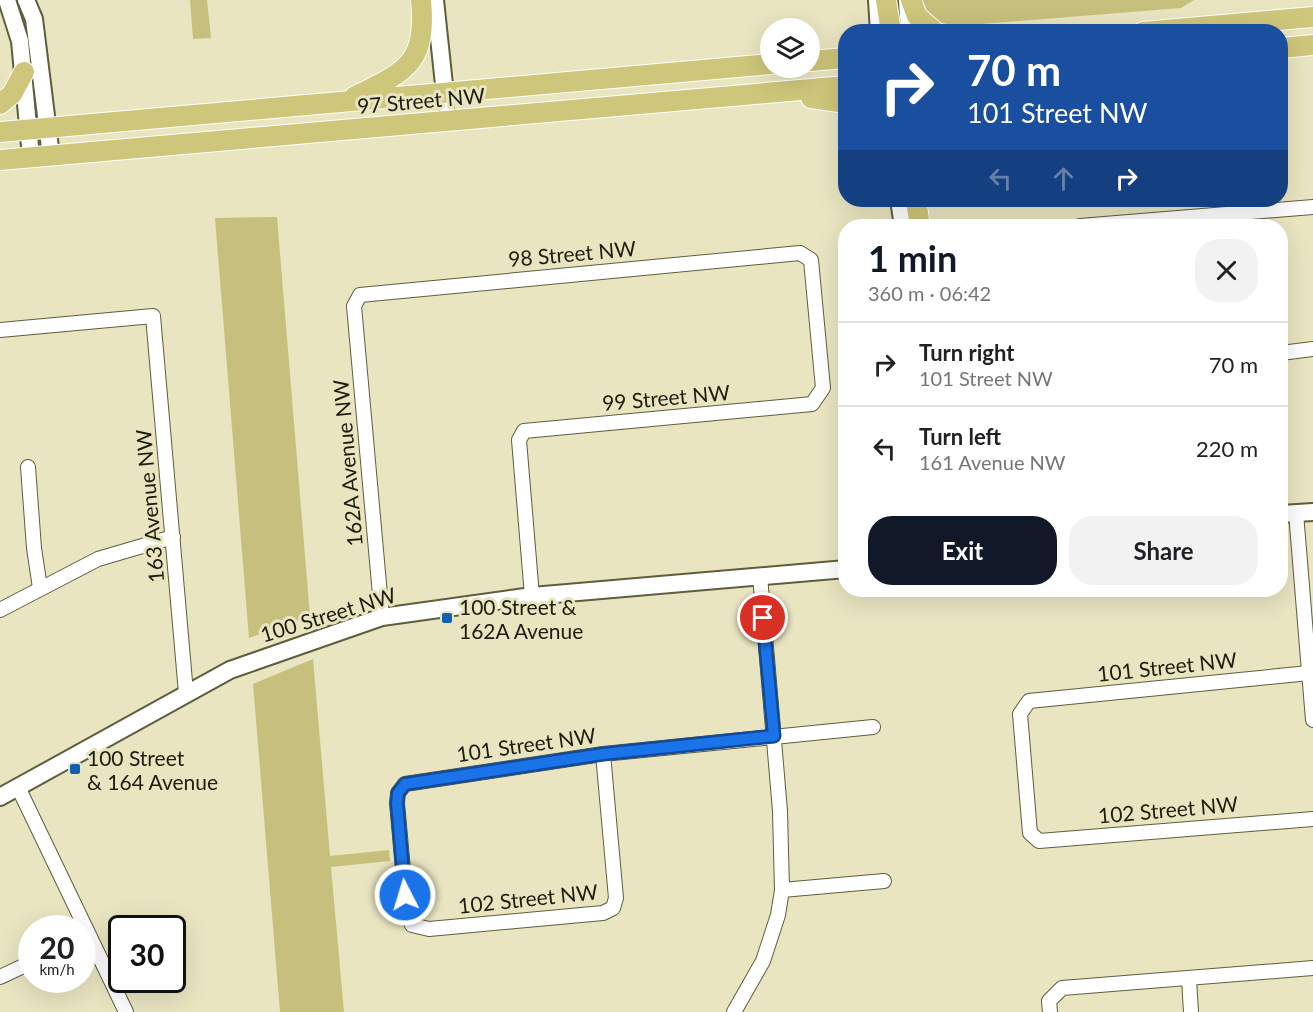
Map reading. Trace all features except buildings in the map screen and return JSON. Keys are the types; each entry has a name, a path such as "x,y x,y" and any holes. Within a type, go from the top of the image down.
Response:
{"main road":[{"path":"343,102 400,74 419,49 423,23 421,0"},
{"path":"886,0 890,24"},
{"path":"909,0 917,16 926,24"},
{"path":"1234,24 1313,17"},
{"path":"1288,47 1313,45"},
{"path":"820,60 838,59"},
{"name":"97 Street NW","path":"0,132 760,65"},
{"path":"0,104 12,94 24,72"},
{"name":"97 Street NW","path":"0,160 838,87"},
{"path":"760,94 838,102"}],"street":[{"path":"7,0 20,41 31,157"},
{"path":"26,0 34,19 50,129 51,156"},
{"path":"435,0 448,122"},
{"path":"877,0 878,24"},
{"path":"909,0 909,24"},
{"path":"1166,219 1313,207"},
{"name":"98 Street NW","path":"354,306 360,295 800,253 811,260 823,388 812,404"},
{"name":"162A Avenue NW","path":"354,306 382,617"},
{"name":"163 Avenue NW","path":"0,330 153,316 186,693"},
{"path":"1288,352 1313,349"},
{"name":"99 Street NW","path":"532,596 519,440 524,431 812,404"},
{"path":"28,467 33,548 40,588"},
{"path":"1297,513 1313,720"},
{"path":"0,610 98,559 173,537"},
{"name":"100 Street NW","path":"0,797 186,693 253,661 382,617 532,596 838,570"},
{"path":"734,1012 754,981 771,940 782,890 782,839 760,576"},
{"name":"101 Street NW","path":"1030,833 1020,714 1029,701 1309,673"},
{"name":"101 Street NW","path":"412,925 406,914 397,803 401,787 412,781 603,754 873,727"},
{"name":"102 Street NW","path":"412,925 429,929 603,913 613,908 616,898 603,754"},
{"path":"18,787 76,915"},
{"name":"102 Street NW","path":"1030,833 1039,841 1313,819"},
{"path":"782,890 884,881"},
{"path":"96,955 126,1012"},
{"path":"1050,1012 1049,1001 1062,988 1313,968"},
{"path":"0,977 18,969"},
{"path":"1189,979 1191,1012"}],"shaded area":[{"path":"190,0 207,0 211,38 193,39"},
{"path":"917,0 1194,0 1181,8 981,24 947,24 930,20"},
{"path":"277,217 310,616 249,638 215,218"},
{"path":"313,659 330,856 389,850 390,861 331,867 344,1012 280,1012 253,684"}],"place":[{"name":"100 Street & 162A Avenue","path":"447,618"},
{"name":"100 Street & 164 Avenue","path":"75,769"}],"route":[{"path":"405,895 397,803 398,793 405,784 412,781 603,754 774,736 763,618"}]}
